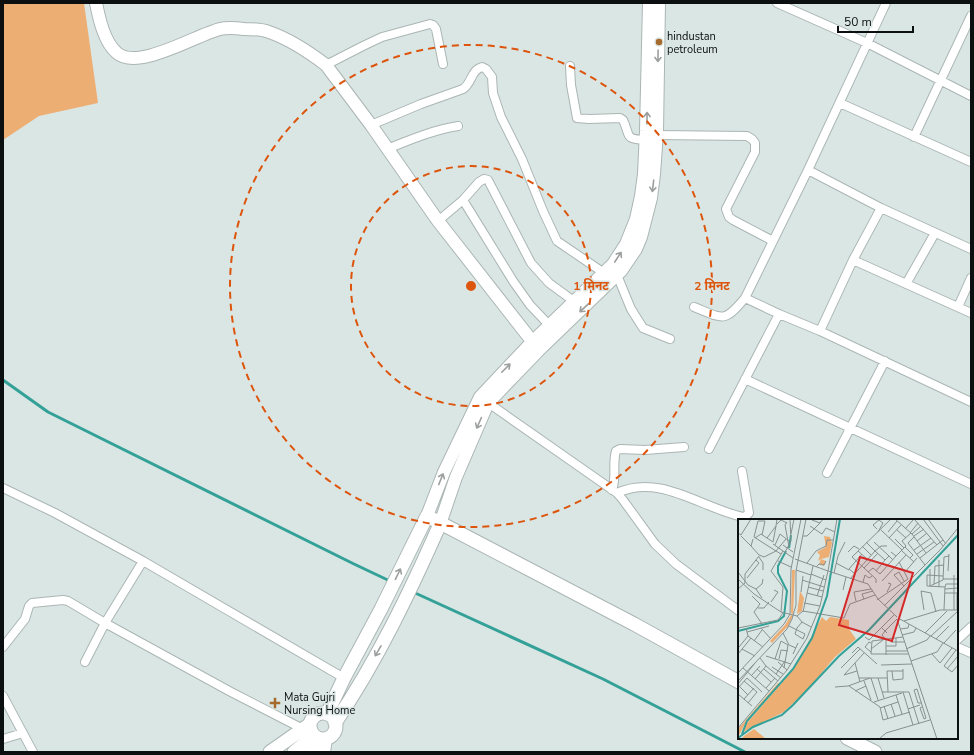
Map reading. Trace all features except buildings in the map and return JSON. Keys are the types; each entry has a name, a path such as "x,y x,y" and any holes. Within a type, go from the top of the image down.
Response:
{"main road":[{"path":"96,3 104,34 117,53 128,57 137,58 151,56 220,29 234,28 268,31 291,42 317,58 326,66 371,125 438,221 536,346"},
{"path":"536,346 550,326 613,264 626,244 636,219 641,196 646,140 649,3"},
{"path":"270,752 316,736 332,735 335,731 331,719 344,678 381,609 427,516 444,472 484,400 536,346 617,275 636,249 646,221 653,182 657,135 659,3"},
{"path":"331,719 352,697 396,617 440,524 484,400"},
{"path":"427,516 634,624 738,681"},
{"path":"312,752 316,736 314,717 322,714 331,719"},
{"path":"294,752 316,736"},
{"path":"849,739 875,752"}],"street":[{"path":"777,3 867,43 971,96"},
{"path":"694,307 719,317 725,316 734,311 745,298 808,170 886,3"},
{"path":"914,136 971,16"},
{"path":"326,66 382,37 430,24 436,29 443,64"},
{"path":"570,66 571,86 577,118 620,118 625,124 627,135 633,140 646,140"},
{"path":"371,125 421,104 463,89 468,86 475,70 482,67 486,69 492,77 493,93 501,117 522,159 557,241 604,273"},
{"path":"840,103 971,162"},
{"path":"387,149 419,136 458,126"},
{"path":"657,135 747,136 752,139 756,148 755,152 726,209 729,217 733,220 773,240"},
{"path":"808,170 881,208 971,250"},
{"path":"438,221 463,200 481,180 488,180 531,263 549,283 575,302"},
{"path":"463,200 513,281 530,305 550,326"},
{"path":"820,331 853,260 881,208"},
{"path":"906,284 935,233"},
{"path":"853,260 971,313"},
{"path":"617,275 631,309 643,328 670,339"},
{"path":"958,307 971,278"},
{"path":"745,298 820,331 971,402"},
{"path":"709,448 779,314"},
{"path":"828,473 885,361"},
{"path":"745,379 971,484"},
{"path":"484,400 614,492 623,500 655,544 676,564 738,610"},
{"path":"614,492 614,456 616,451 620,449 645,450 684,448"},
{"path":"614,492 633,488 659,488 673,491 715,509 736,516 746,516 749,513 742,471"},
{"path":"3,488 54,513 143,561 344,678"},
{"path":"85,662 105,623 143,561"},
{"path":"3,647 25,619 29,606 32,602 63,600 231,692 316,736"},
{"path":"958,639 971,627"},
{"path":"958,647 971,653"},
{"path":"3,696 33,752"},
{"path":"3,739 23,733"}],"shaded area":[{"path":"3,3 84,3 98,103 39,116 3,140"}],"waterway":[{"path":"3,380 48,412 392,582"},
{"path":"413,592 603,679 745,752"}],"place":[{"name":"hindustan petroleum","path":"659,42"},
{"name":"Mata Gujri Nursing Home","path":"275,703"}]}
